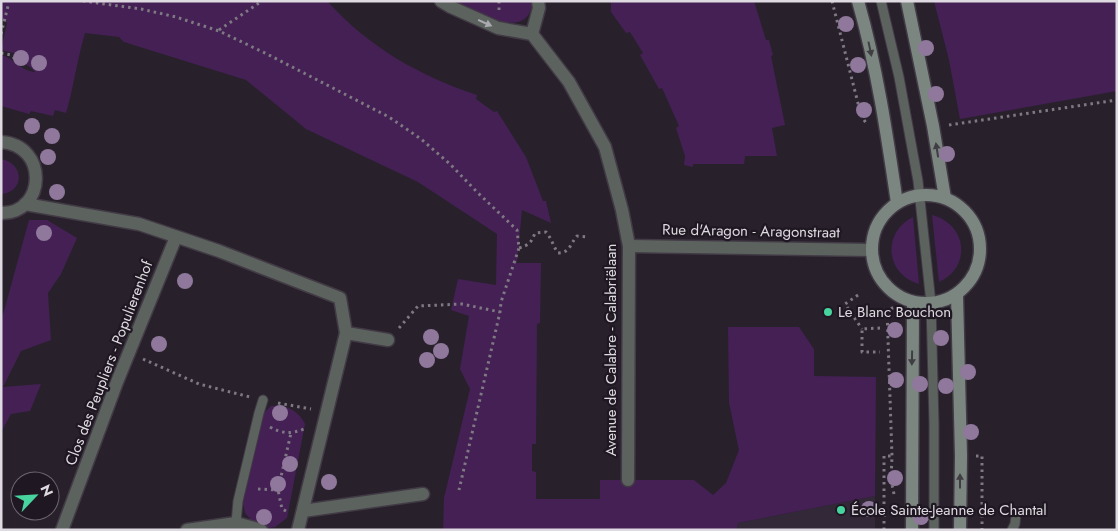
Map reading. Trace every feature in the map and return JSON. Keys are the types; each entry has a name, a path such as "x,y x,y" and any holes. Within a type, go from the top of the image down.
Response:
{"main road":[{"path":"858,1 888,136 897,203"},
{"path":"906,1 933,126 945,198"},
{"path":"934,195 945,198 959,206 969,215 976,227 980,241 977,268 971,280 957,294 931,304 913,302 900,297 888,288 879,277 874,264 873,236 885,213 906,198 934,195"},
{"path":"957,294 960,530"},
{"path":"912,530 913,302"}],"street":[{"path":"441,1 498,28 532,34 539,8 538,1"},
{"name":"Avenue de Calabre - Calabriëlaan","path":"532,34 568,82 605,147 622,210 629,246 628,480"},
{"path":"1,142 19,147 28,154 37,174 32,196 25,204 16,210 1,212"},
{"path":"25,204 139,224 219,251 340,298 346,333 298,530"},
{"name":"Clos des Peupliers - Populierenhof","path":"62,530 129,353 176,237"},
{"name":"Rue d'Aragon - Aragonstraat","path":"629,246 872,250"},
{"path":"346,333 388,340"},
{"path":"303,511 423,494"},
{"path":"186,530 236,523 260,530"}],"lane":[{"path":"881,1 899,77 920,195 931,304 934,530"},
{"path":"236,523 238,501 263,400"},
{"path":"1012,530 1016,514"}],"path":[{"path":"83,1 141,9 176,17 219,31 389,117 450,164 518,230 518,248 501,302 459,490"},
{"path":"219,31 262,1"},
{"path":"832,1 861,115 871,131 888,136"},
{"path":"1,34 8,6"},
{"path":"1,53 11,55 20,64"},
{"path":"933,126 1117,100"},
{"path":"518,248 527,246 532,242 535,233 542,231 546,232 550,237 558,253 564,253 569,249 577,236 587,237"},
{"path":"858,295 845,304 862,329 862,352 880,352"},
{"path":"896,500 891,480 892,456 887,310 913,302"},
{"path":"388,340 418,306 462,304 500,312"},
{"path":"862,329 880,328"},
{"path":"129,353 199,384 263,400 326,412"},
{"path":"309,416 311,409"},
{"path":"259,413 272,428 279,432 291,433 306,429 308,423"},
{"path":"258,489 278,490 291,433"},
{"path":"884,456 884,530"},
{"path":"982,456 982,530"}],"shaded area":[{"path":"1,1 327,1 360,33 396,58 415,69 477,95 476,99 494,112 497,111 526,157 543,201 546,201 551,223 522,210 517,263 541,263 540,323 537,324 536,444 532,444 532,471 536,472 536,499 600,499 600,480 694,480 713,495 726,483 739,450 729,403 728,327 799,327 814,349 814,376 876,377 875,496 738,523 737,530 443,530 444,498 470,389 460,369 469,316 451,310 458,279 496,285 497,234 418,182 306,129 246,80 124,42 119,37 85,33 66,113 55,110 53,116 31,111 29,114 1,106 1,55 25,69 35,72 18,54 1,50 7,23 1,19"},
{"path":"452,1 532,1 529,14 521,21 511,23 485,17"},
{"path":"611,1 754,1 766,40 769,40 773,55 771,56 785,125 772,128 777,156 745,156 744,164 693,164 693,167 684,165 685,156 676,128 679,126 662,88 659,89 640,55 643,53 630,32 626,33 611,12"},
{"path":"934,1 1117,1 1117,91 960,119 949,60"},
{"path":"1,159 14,166 19,177 15,188 10,192 2,194"},
{"path":"932,215 944,220 952,227 958,236 961,246 961,257 957,266 950,275 939,282"},
{"path":"913,217 919,284 908,279 900,272 894,263 892,253 892,243 896,233 903,224"},
{"path":"29,220 47,220 77,238 61,274 48,293 51,340 21,351 3,387 41,384 30,411 11,414 1,432 1,322"},
{"path":"271,406 282,406 291,409 299,415 305,424 287,518 275,527 268,528 254,523 245,513 243,503 250,463 263,414"},
{"name":"École Sainte-Jeanne de Chantal","path":"875,496 875,530 737,530 738,523"}],"place":[{"name":"Le Blanc Bouchon","path":"828,312"},
{"name":"École Sainte-Jeanne de Chantal","path":"841,510"}]}
